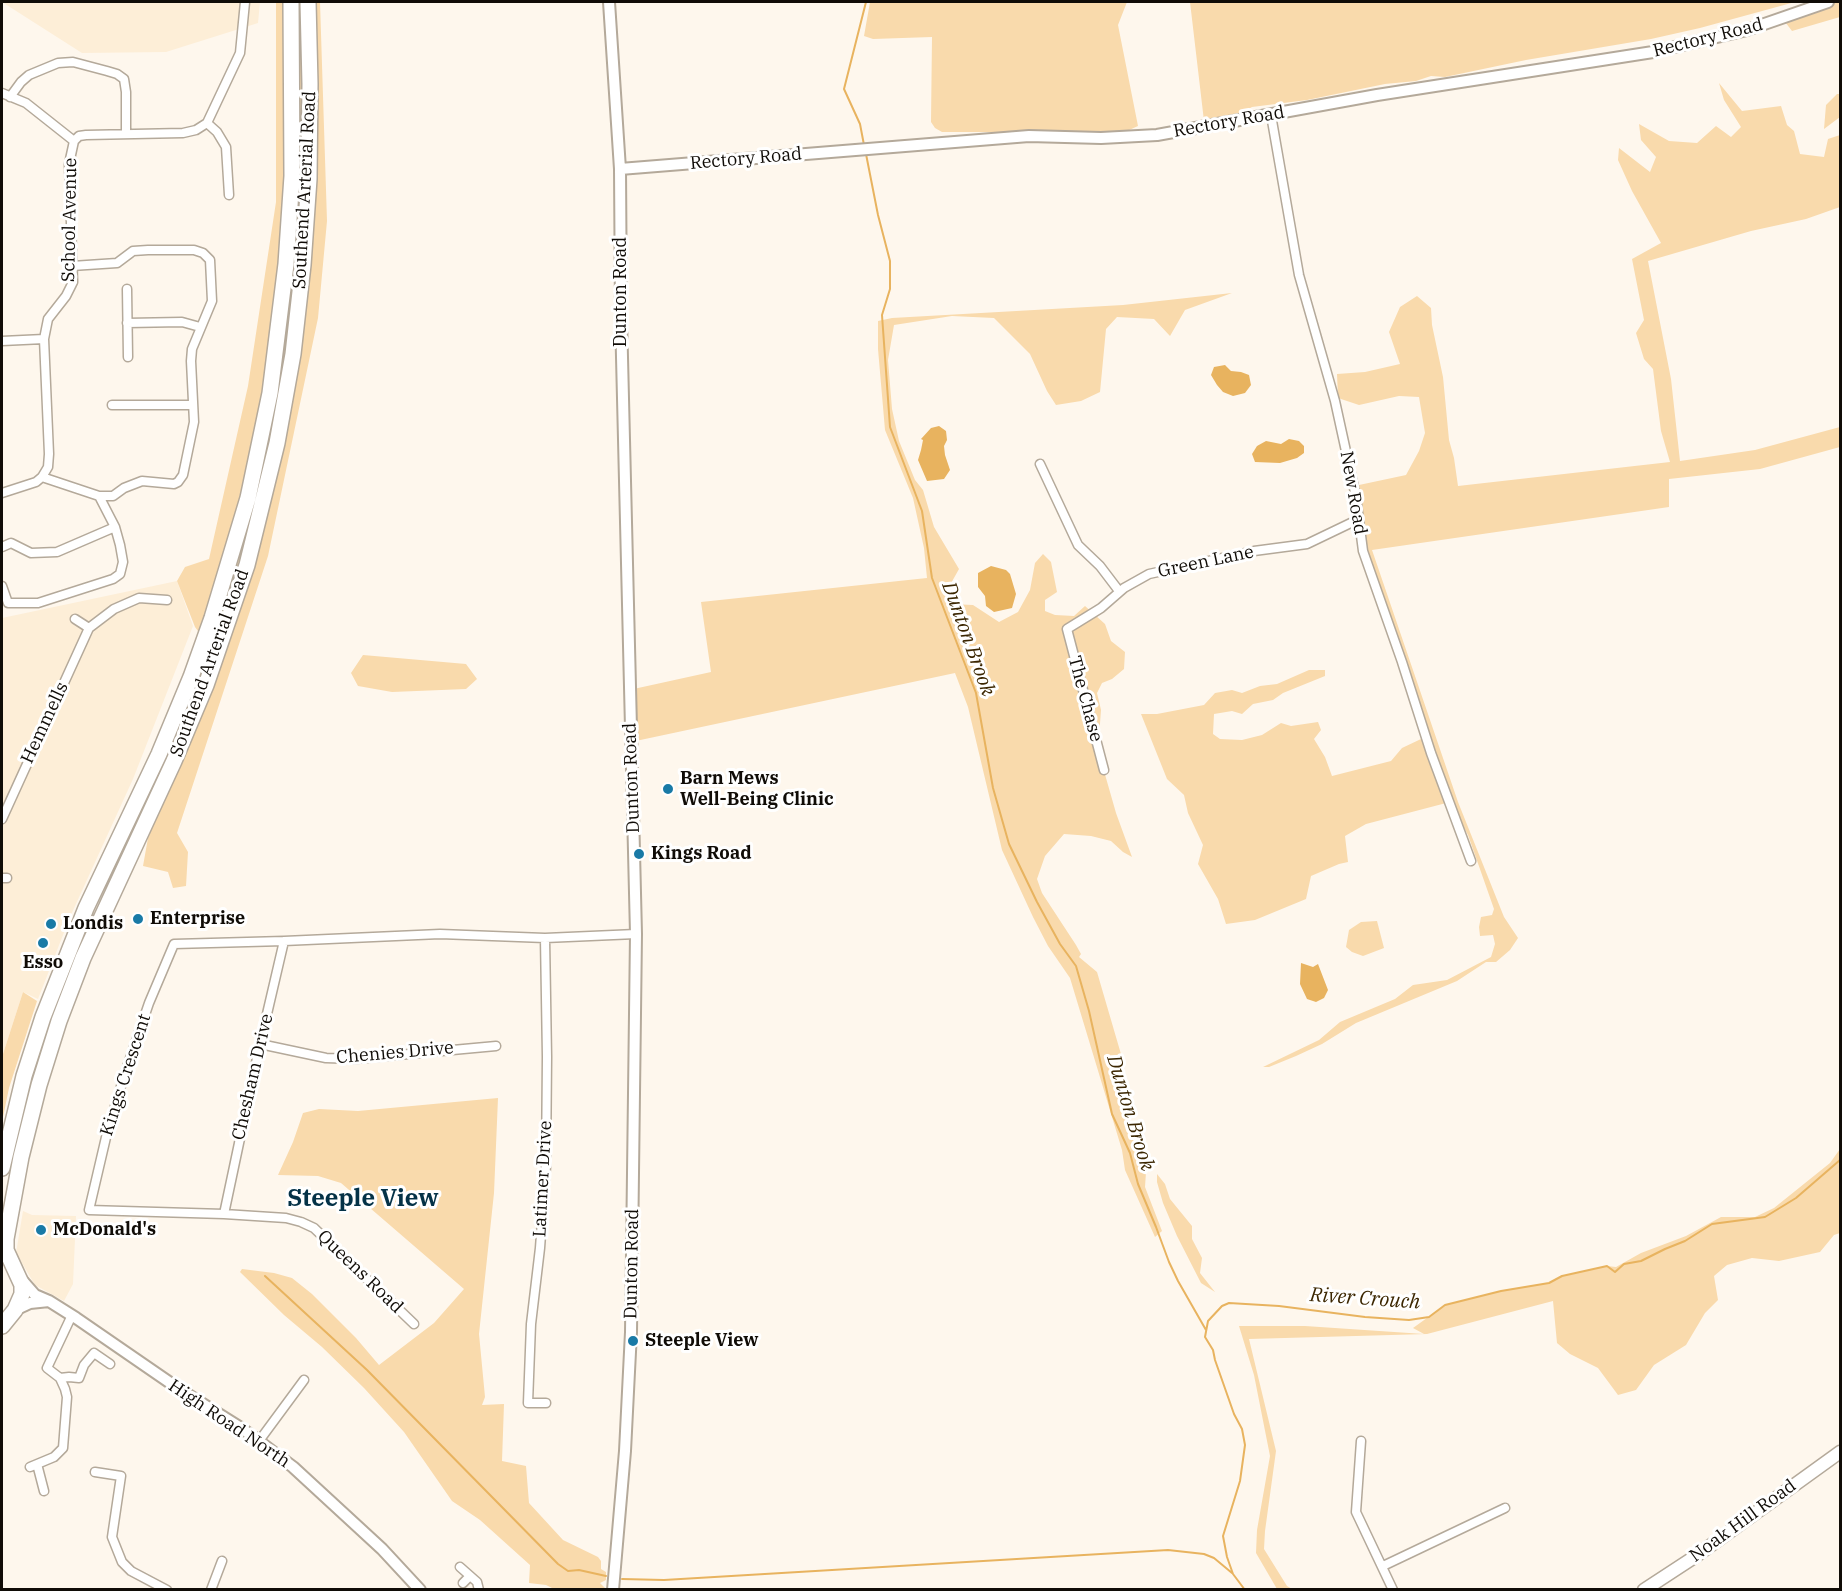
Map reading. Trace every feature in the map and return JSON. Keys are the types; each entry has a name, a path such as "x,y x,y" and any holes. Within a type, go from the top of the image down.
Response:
{"highway":[{"name":"Southend Arterial Road","path":"2,1168 24,1076 43,1017 86,908 159,754 191,677 231,560 248,498 270,393 286,264 292,176 291,2"},
{"name":"Southend Arterial Road","path":"2,1326 15,1310 22,1294 19,1276 6,1250 7,1228 39,1084 59,1020 83,958 174,762 206,685 247,565 277,443 293,354 303,265 309,179 308,2"}],"main road":[{"name":"Noak Hill Road","path":"1644,1590 1696,1556 1840,1452"}],"street":[{"path":"229,195 226,147 217,132 207,123 240,53 245,2"},
{"name":"Dunton Road","path":"609,2 620,169 621,338 636,934 631,1332 624,1461 613,1590"},
{"name":"Rectory Road","path":"620,169 1029,136 1101,138 1157,135 1377,95 1653,52 1748,30 1828,2"},
{"path":"74,141 26,103 6,95 29,75 58,63 73,62 117,74 124,80 126,92 126,133"},
{"name":"New Road","path":"1271,115 1299,275 1335,401 1356,497 1357,520 1363,551 1431,753 1471,861"},
{"name":"School Avenue","path":"42,477 48,467 49,454 44,339 48,319 66,296 73,282 69,164 74,141 79,136 86,135 183,133 196,130 207,123"},
{"path":"2,493 36,482 42,477 99,496 113,496 124,488 142,481 174,484 183,475 194,422 190,361 200,327 212,301 210,260 203,253 194,250 133,251 117,263 72,266"},
{"path":"127,289 128,357"},
{"path":"127,323 182,322 200,327"},
{"path":"2,341 44,339"},
{"path":"112,405 193,405"},
{"path":"1040,464 1078,545 1100,566 1119,591"},
{"path":"2,586 8,603 38,603 112,579 120,574 123,562 115,527 99,496"},
{"name":"Green Lane","path":"1067,629 1101,608 1119,591 1149,574 1254,551 1307,544 1357,520"},
{"path":"2,547 11,543 31,553 57,552 115,527"},
{"name":"Hemmells","path":"3,813 89,628 114,609 139,598 167,600"},
{"path":"75,619 89,628"},
{"name":"The Chase","path":"1067,629 1104,770"},
{"path":"284,941 440,934 545,938 636,934"},
{"name":"Latimer Drive","path":"545,938 548,1057 546,1166 531,1324 528,1403 546,1403"},
{"name":"Kings Crescent","path":"89,1210 107,1133 125,1073 149,1004 174,944 284,941"},
{"name":"Chesham Drive","path":"224,1214 284,941"},
{"name":"Chenies Drive","path":"260,1044 326,1059 355,1059 496,1046"},
{"name":"Queens Road","path":"89,1210 224,1214 286,1218 301,1222 314,1228 414,1324"},
{"name":"High Road North","path":"19,1276 35,1295 72,1315 129,1356 259,1441 328,1498 382,1549 420,1590"},
{"path":"15,1310 30,1304 49,1301"},
{"path":"44,1491 33,1465 54,1457 63,1448 67,1397 60,1378 47,1368 72,1315"},
{"path":"60,1378 79,1378 84,1365 94,1353 110,1364"},
{"path":"259,1441 304,1380"},
{"path":"1360,1441 1356,1512 1393,1590"},
{"path":"95,1472 121,1476 112,1537 122,1562 152,1586 167,1590"},
{"path":"1383,1566 1505,1508"},
{"path":"211,1590 222,1561"},
{"path":"460,1567 467,1579 477,1582 479,1590"}],"shaded area":[{"path":"2,2 260,2 258,23 166,52 82,53"},
{"path":"276,2 320,2 327,221 318,318 268,556 177,833 188,852 186,886 173,888 168,872 143,866 148,838 220,661 195,627 177,581 185,567 209,559 248,386 276,202"},
{"path":"870,2 1127,2 1118,25 1138,126 1127,131 942,132 931,122 932,37 873,39 864,36"},
{"path":"1190,2 1795,2 1651,39 1526,60 1445,77 1431,76 1416,81 1385,84 1307,100 1252,107 1236,116 1204,121"},
{"path":"1828,2 1840,2 1840,17 1792,31 1782,18"},
{"path":"1719,83 1742,111 1781,106 1787,125 1794,131 1800,154 1824,157 1828,139 1840,135 1840,207 1806,219 1751,231 1648,261 1671,379 1680,461 1755,450 1840,427 1840,447 1760,469 1669,479 1669,507 1372,550 1458,802 1504,917 1518,938 1510,950 1496,962 1486,962 1457,981 1356,1023 1322,1044 1296,1056 1269,1067 1263,1067 1319,1040 1340,1022 1395,999 1413,985 1447,980 1491,957 1495,944 1493,935 1480,936 1479,927 1481,917 1492,915 1494,909 1468,835 1450,802 1366,824 1345,836 1348,862 1311,876 1306,899 1255,920 1226,924 1218,899 1198,864 1203,845 1188,813 1184,795 1167,779 1141,714 1157,714 1204,705 1215,693 1232,690 1242,693 1260,686 1277,684 1309,670 1325,670 1325,676 1283,693 1273,700 1253,704 1242,714 1232,711 1214,714 1213,734 1220,739 1242,740 1262,735 1281,723 1291,726 1318,722 1321,730 1314,739 1325,757 1332,776 1391,761 1402,748 1421,739 1427,742 1363,551 1353,485 1406,475 1419,451 1425,433 1419,397 1399,396 1359,405 1338,398 1337,374 1365,372 1400,364 1389,332 1400,307 1417,296 1431,308 1432,325 1443,377 1449,440 1458,486 1670,462 1661,431 1653,369 1644,359 1636,333 1644,320 1632,259 1661,243 1632,191 1618,160 1619,148 1650,172 1656,157 1641,140 1639,124 1669,141 1697,143 1716,126 1731,137 1741,127 1724,100"},
{"path":"1837,94 1840,94 1840,117 1824,129 1826,105"},
{"path":"1232,293 1185,310 1170,336 1154,319 1117,317 1106,329 1100,392 1081,401 1056,405 1030,354 994,318 952,316 894,325 888,360 892,409 899,441 915,480 923,490 934,527 959,569 945,594 951,604 973,605 999,622 1018,612 1030,590 1035,563 1043,554 1051,562 1057,592 1045,600 1045,611 1055,615 1074,616 1085,606 1105,624 1111,641 1125,652 1124,669 1112,679 1102,683 1097,693 1101,710 1098,750 1116,813 1132,857 1111,841 1091,836 1064,834 1045,856 1037,879 1042,893 1081,954 1079,957 1097,972 1123,1061 1120,1092 1146,1172 1145,1187 1162,1231 1155,1237 1125,1170 1122,1150 1070,978 1048,946 1002,850 968,707 955,673 631,742 629,690 711,672 701,602 927,578 924,548 913,498 885,430 878,321 892,318 1123,305"},
{"path":"1225,365 1231,371 1249,375 1251,385 1245,393 1233,396 1223,392 1217,385 1211,375 1214,367"},
{"path":"939,426 946,431 947,440 944,446 950,470 944,479 927,481 918,460 923,440 921,439 931,428"},
{"path":"1289,439 1299,441 1304,446 1304,453 1297,458 1280,463 1255,462 1252,454 1257,446 1266,441 1281,444"},
{"path":"991,566 1006,570 1010,574 1016,594 1012,608 994,612 986,606 985,596 978,587 978,573"},
{"path":"177,581 193,626 133,779 70,917 38,999 23,992 2,1057 2,618"},
{"path":"363,655 466,664 477,679 466,689 392,692 358,686 351,673"},
{"path":"1377,921 1384,948 1363,956 1346,947 1349,930 1361,922"},
{"path":"1301,963 1313,967 1318,964 1328,990 1324,998 1316,1002 1307,999 1300,984"},
{"path":"23,992 37,1001 9,1088 2,1122 2,1057"},
{"path":"498,1098 494,1193 479,1334 485,1397 482,1405 504,1404 502,1461 526,1466 529,1503 563,1540 598,1557 601,1561 601,1569 606,1572 606,1580 600,1583 606,1589 554,1589 546,1585 529,1583 530,1565 480,1520 452,1501 404,1432 364,1388 240,1272 242,1269 292,1278 312,1294 356,1338 379,1365 434,1323 464,1289 341,1183 318,1176 278,1175 303,1113 319,1109 358,1111"},
{"path":"1840,1149 1840,1233 1834,1235 1820,1252 1779,1261 1752,1258 1727,1265 1714,1276 1718,1300 1705,1313 1686,1345 1654,1365 1636,1390 1618,1395 1598,1368 1570,1354 1557,1343 1553,1301 1427,1334 1249,1339 1276,1451 1264,1549 1287,1586 1292,1589 1277,1589 1256,1553 1257,1530 1270,1456 1254,1375 1239,1326 1305,1326 1424,1334 1413,1328 1445,1305 1501,1291 1549,1283 1562,1276 1607,1266 1616,1267 1641,1253 1686,1236 1721,1217 1755,1217 1774,1208 1830,1163"},
{"path":"1157,1174 1165,1184 1170,1199 1192,1226 1192,1239 1202,1258 1200,1273 1215,1292 1201,1283 1177,1236 1163,1203"},
{"path":"23,1211 32,1215 76,1216 73,1284 64,1301 35,1285 16,1253"}],"waterway":[{"name":"Dunton Brook","path":"864,145 860,124 844,89 866,2"},
{"name":"Dunton Brook","path":"866,154 890,261 890,289 882,315 890,427 922,511 932,578 976,693 993,788 1009,844 1060,944 1076,966 1089,1011 1112,1114 1130,1153 1138,1184 1169,1262 1206,1330"},
{"name":"River Crouch","path":"1245,1590 1233,1574 1223,1536 1240,1481 1245,1445 1242,1429 1234,1414 1213,1350 1205,1337 1208,1321 1222,1306 1229,1303 1279,1306 1409,1320 1429,1317 1445,1305 1501,1291 1549,1283 1562,1276 1607,1266 1615,1272 1624,1264 1641,1261 1685,1241 1712,1224 1765,1217 1796,1198 1840,1160"},
{"path":"265,1276 367,1370 558,1564 568,1571 579,1570 606,1576"},
{"path":"622,1579 664,1580 1168,1550 1204,1554 1214,1558 1232,1573"}],"place":[{"name":"Barn Mews Well-Being Clinic","path":"668,789"},
{"name":"Kings Road","path":"639,854"},
{"name":"Enterprise","path":"138,919"},
{"name":"Londis","path":"51,924"},
{"name":"Esso","path":"43,943"},
{"name":"McDonald's","path":"41,1230"},
{"name":"Steeple View","path":"633,1341"}],"district":[{"name":"Steeple View","path":"363,1199"}]}
